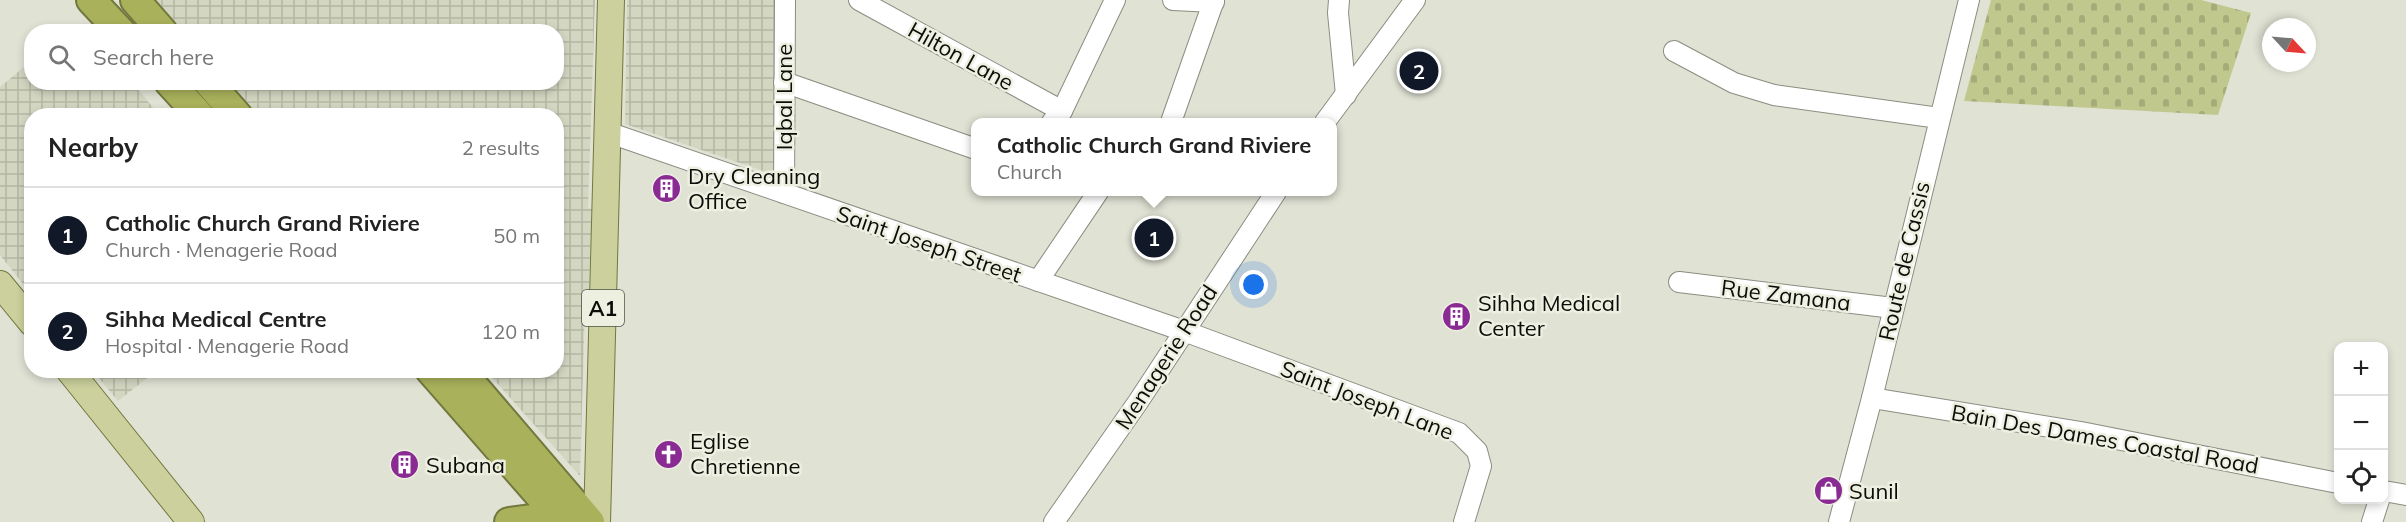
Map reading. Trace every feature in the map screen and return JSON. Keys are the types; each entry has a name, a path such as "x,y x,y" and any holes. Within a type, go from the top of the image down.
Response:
{"highway":[{"path":"91,0 114,24"},
{"path":"135,0 156,24"},
{"path":"176,90 193,108"},
{"path":"215,90 231,108"},
{"path":"437,378 563,522"},
{"path":"467,378 590,522"},
{"path":"509,522 531,519 540,522"}],"main road":[{"name":"A1","path":"597,522 611,0"},
{"path":"0,284 24,313"},
{"path":"75,378 191,522"}],"street":[{"name":"Iqbal Lane","path":"784,193 785,0"},
{"name":"Hilton Lane","path":"859,0 1057,117"},
{"path":"1057,117 1115,0 1126,0"},
{"path":"1173,0 1214,1 1173,118"},
{"path":"1339,0 1346,94"},
{"path":"1329,118 1415,0"},
{"name":"Route de Cassis","path":"1843,521 1969,0"},
{"path":"1674,51 1734,83 1774,95 1939,118"},
{"path":"784,82 971,148"},
{"name":"Saint Joseph Street","path":"607,132 1184,331"},
{"path":"1038,281 1095,196"},
{"name":"Menagerie Road","path":"1054,522 1138,402 1273,196"},
{"name":"Rue Zamana","path":"1679,282 1893,308"},
{"name":"Saint Joseph Lane","path":"1184,331 1459,433 1477,451 1480,466 1464,522"},
{"name":"Bain Des Dames Coastal Road","path":"1872,398 2081,432 2334,482"},
{"path":"2388,492 2406,495"},
{"path":"2372,522 2378,504"}],"shaded area":[{"path":"156,0 595,0 588,208 592,209 588,306 585,306 580,476 492,378 564,378 564,108 252,108 236,90 564,90 564,24 178,24"},
{"path":"627,0 781,0 775,175 625,124"},
{"path":"1403,54 1442,73 1435,88 1396,69"},
{"path":"24,67 24,90 139,90 153,108 24,108 24,285 0,255 0,87"},
{"path":"99,378 147,378 118,401"}],"green space":[{"path":"1991,0 2201,0 2251,13 2218,115 1964,101"}],"place":[{"name":"Sihha Medical Centre","path":"1419,71"},
{"name":"Dry Cleaning Office","path":"667,189"},
{"name":"Catholic Church Grand Riviere","path":"1154,238"},
{"name":"Sihha Medical Center","path":"1457,316"},
{"name":"Eglise Chretienne","path":"669,454"},
{"name":"Subana","path":"405,465"},
{"name":"Sunil","path":"1828,491"}]}
